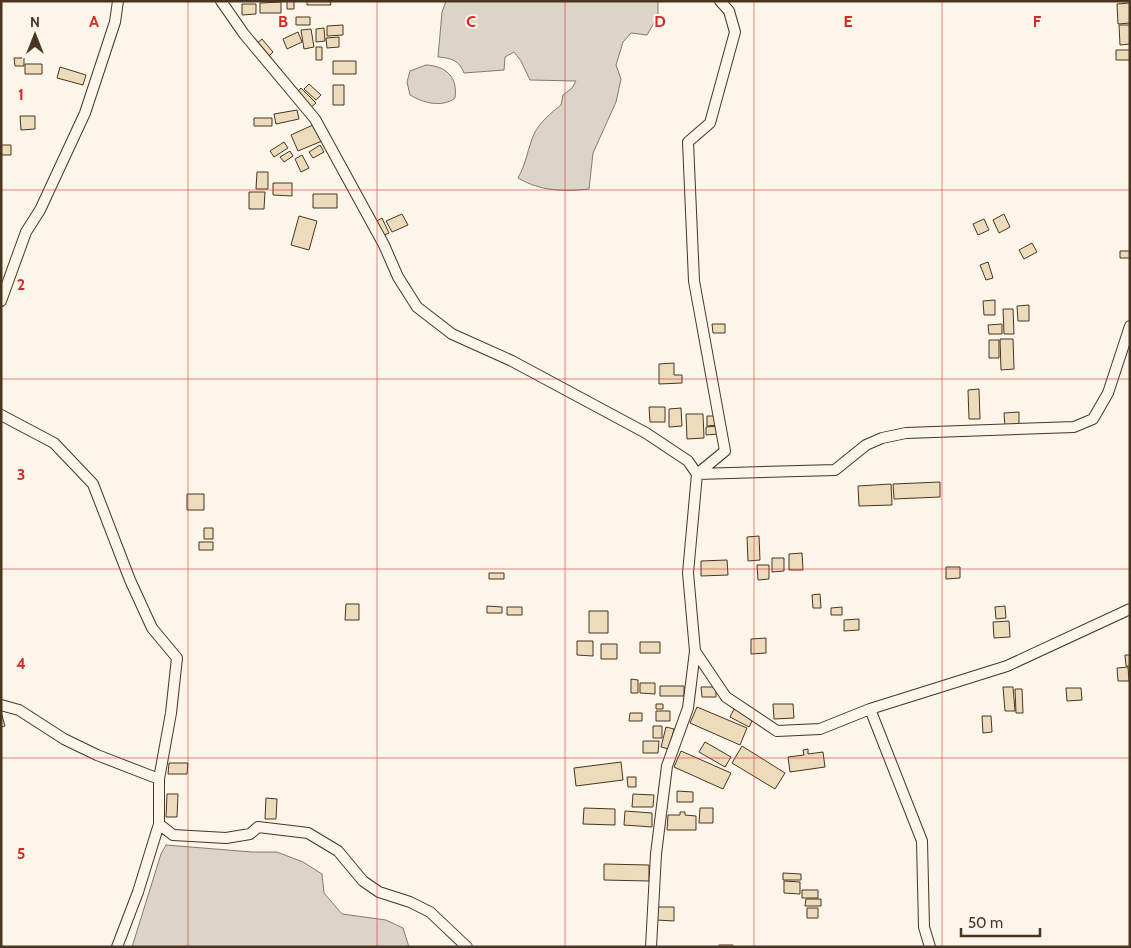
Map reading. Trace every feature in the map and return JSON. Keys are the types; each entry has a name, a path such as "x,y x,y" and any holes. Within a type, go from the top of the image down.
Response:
{"street":[{"path":"1,301 26,232 40,210 85,113 115,22 118,1"},
{"path":"221,1 250,41 315,119 384,245 398,277 417,307 452,334 512,361 646,433 688,461 697,474 696,506 688,572 695,651 688,708 667,766 656,854 651,947"},
{"path":"697,474 725,451 722,425 694,281 688,174 688,142 710,122 735,32 729,11 720,1"},
{"path":"697,474 835,470 866,445 882,438 906,433 1074,427 1093,419 1108,393 1130,326"},
{"path":"1,415 54,443 93,484 130,580 152,628 177,658 171,713 159,779 159,824 138,892 117,947"},
{"path":"695,651 726,697 777,731 820,729 870,709 1007,666 1130,609"},
{"path":"1,705 19,710 64,740 159,779"},
{"path":"870,709 922,841 924,928 930,947"},
{"path":"159,824 173,835 226,838 250,834 258,827 308,834 338,852 363,881 379,892 410,902 430,912 467,947"}],"shaded area":[{"path":"446,1 658,1 658,16 647,35 631,33 623,42 616,65 621,79 616,102 593,153 589,189 552,190 535,186 518,178 536,130 561,105 563,95 572,88 576,81 530,80 521,61 514,52 505,57 504,70 464,73 460,65 454,61 438,57 442,12"},
{"path":"426,65 445,70 449,74 455,84 455,98 438,104 410,95 407,82 410,71"},
{"path":"166,845 252,852 277,852 303,862 322,874 324,893 342,914 386,920 403,928 409,947 132,947 161,854"}],"building":[{"path":"287,1 294,1 294,9 287,9"},
{"path":"307,1 330,1 331,5 307,5"},
{"path":"281,2 281,13 260,13 260,3"},
{"path":"1130,3 1130,23 1118,24 1117,4"},
{"path":"242,4 256,4 256,14 242,15"},
{"path":"296,17 310,17 310,25 296,25"},
{"path":"343,25 343,35 327,36 327,26"},
{"path":"1119,25 1130,25 1130,44 1120,45"},
{"path":"324,28 325,41 316,42 316,29"},
{"path":"311,29 314,47 304,49 301,30"},
{"path":"298,32 302,42 287,49 283,39"},
{"path":"339,37 339,47 327,48 326,38"},
{"path":"262,39 273,52 267,58 255,45"},
{"path":"316,47 322,47 322,60 316,60"},
{"path":"1116,50 1130,50 1130,60 1116,60"},
{"path":"14,58 24,58 24,66 15,66"},
{"path":"333,61 356,61 356,74 333,74"},
{"path":"25,64 42,64 42,74 25,74"},
{"path":"60,67 86,75 83,85 57,78"},
{"path":"309,84 321,95 316,100 304,89"},
{"path":"333,85 344,85 344,105 333,105"},
{"path":"301,88 316,103 310,108 296,94"},
{"path":"297,110 299,119 276,124 274,114"},
{"path":"20,116 35,116 35,129 21,130"},
{"path":"254,118 272,118 272,126 254,126"},
{"path":"315,124 322,141 298,151 291,135"},
{"path":"284,142 288,148 274,157 270,151"},
{"path":"1,145 11,145 11,155 1,155"},
{"path":"320,145 324,152 313,158 309,152"},
{"path":"290,151 293,156 284,162 280,157"},
{"path":"302,155 309,168 301,172 295,159"},
{"path":"257,172 268,172 268,189 256,189"},
{"path":"273,183 292,183 292,196 273,195"},
{"path":"249,192 265,192 264,209 249,209"},
{"path":"313,194 337,194 337,208 313,208"},
{"path":"402,214 408,225 392,232 386,221"},
{"path":"1004,214 1010,227 999,233 993,220"},
{"path":"299,216 317,221 309,250 291,245"},
{"path":"382,218 389,233 382,236 375,222"},
{"path":"984,219 989,230 978,235 973,224"},
{"path":"1032,243 1037,252 1024,259 1019,250"},
{"path":"1120,251 1130,251 1130,258 1120,258"},
{"path":"988,262 993,278 986,280 980,265"},
{"path":"995,300 995,315 984,315 983,301"},
{"path":"1029,305 1029,321 1018,321 1017,306"},
{"path":"1003,309 1013,309 1014,334 1004,334"},
{"path":"712,324 725,324 725,333 713,333"},
{"path":"1002,324 1002,334 989,334 988,325"},
{"path":"1000,339 1013,339 1014,369 1001,370"},
{"path":"989,340 999,340 999,358 989,358"},
{"path":"674,363 674,375 682,375 682,383 659,384 659,364"},
{"path":"979,389 980,419 969,419 968,390"},
{"path":"649,407 665,407 665,422 650,422"},
{"path":"681,408 682,426 669,427 669,409"},
{"path":"1019,412 1019,427 1005,427 1004,413"},
{"path":"686,414 703,414 704,438 687,439"},
{"path":"707,416 716,416 717,425 707,426"},
{"path":"718,426 718,434 706,435 706,427"},
{"path":"940,482 940,497 894,499 893,484"},
{"path":"891,484 892,505 859,506 858,486"},
{"path":"187,494 204,494 204,510 187,510"},
{"path":"204,528 213,528 213,539 204,539"},
{"path":"759,536 760,560 748,561 747,537"},
{"path":"199,542 213,542 213,550 199,550"},
{"path":"802,553 803,570 789,570 789,554"},
{"path":"772,558 784,558 784,571 772,572"},
{"path":"727,560 728,575 701,576 701,561"},
{"path":"757,565 769,565 769,579 758,580"},
{"path":"946,567 960,567 960,578 946,579"},
{"path":"489,573 504,573 504,579 489,579"},
{"path":"820,594 821,608 813,608 812,595"},
{"path":"346,604 359,604 359,620 345,620"},
{"path":"487,606 502,607 502,613 487,613"},
{"path":"1005,606 1006,618 996,619 995,607"},
{"path":"507,607 522,607 522,615 507,615"},
{"path":"842,607 842,615 831,615 831,608"},
{"path":"589,611 608,611 608,633 589,633"},
{"path":"859,619 859,630 844,631 844,620"},
{"path":"1009,621 1010,637 994,638 993,622"},
{"path":"766,638 766,653 751,654 751,639"},
{"path":"577,641 593,641 593,656 577,655"},
{"path":"640,642 660,642 660,653 640,653"},
{"path":"601,644 617,644 617,659 601,659"},
{"path":"1125,655 1130,655 1130,666 1126,666"},
{"path":"1128,667 1129,681 1118,681 1117,668"},
{"path":"631,679 638,680 638,693 631,693"},
{"path":"640,683 655,683 655,694 640,693"},
{"path":"660,686 684,686 684,696 660,696"},
{"path":"701,687 716,687 716,697 702,697"},
{"path":"1003,687 1013,687 1015,711 1005,711"},
{"path":"1066,688 1081,688 1082,700 1067,701"},
{"path":"1015,689 1022,689 1023,713 1016,713"},
{"path":"656,704 663,704 663,709 656,709"},
{"path":"773,704 793,704 794,718 774,719"},
{"path":"697,707 747,728 740,745 690,723"},
{"path":"734,709 753,719 749,727 730,717"},
{"path":"656,711 670,711 670,721 656,721"},
{"path":"1,712 5,726 1,727"},
{"path":"630,713 642,713 642,721 629,721"},
{"path":"982,716 991,716 992,732 983,733"},
{"path":"653,726 662,726 662,738 653,738"},
{"path":"666,727 674,729 669,749 661,747"},
{"path":"643,741 659,741 658,753 643,753"},
{"path":"705,742 731,757 725,767 699,752"},
{"path":"742,746 785,773 775,789 732,763"},
{"path":"808,749 808,754 823,752 825,767 790,772 788,757 804,755 803,750"},
{"path":"681,751 731,773 723,789 674,767"},
{"path":"621,762 623,780 576,786 574,768"},
{"path":"169,763 188,763 187,774 168,774"},
{"path":"627,777 636,777 636,787 628,787"},
{"path":"677,791 693,792 693,802 677,802"},
{"path":"167,794 178,794 177,817 166,817"},
{"path":"633,794 654,795 653,807 632,807"},
{"path":"266,798 277,799 276,819 265,819"},
{"path":"584,808 615,809 615,825 583,824"},
{"path":"700,808 713,808 713,823 699,823"},
{"path":"625,811 652,813 652,827 624,825"},
{"path":"680,812 685,812 685,815 696,816 696,830 667,830 668,815 680,815"},
{"path":"604,864 649,865 649,881 604,880"},
{"path":"783,873 801,874 801,880 783,880"},
{"path":"784,881 800,882 800,894 784,893"},
{"path":"802,890 818,890 818,898 802,898"},
{"path":"806,899 821,899 821,906 805,906"},
{"path":"657,907 674,907 674,921 657,920"},
{"path":"807,908 818,908 818,918 807,918"},
{"path":"719,945 733,945 733,947 719,947"}]}
